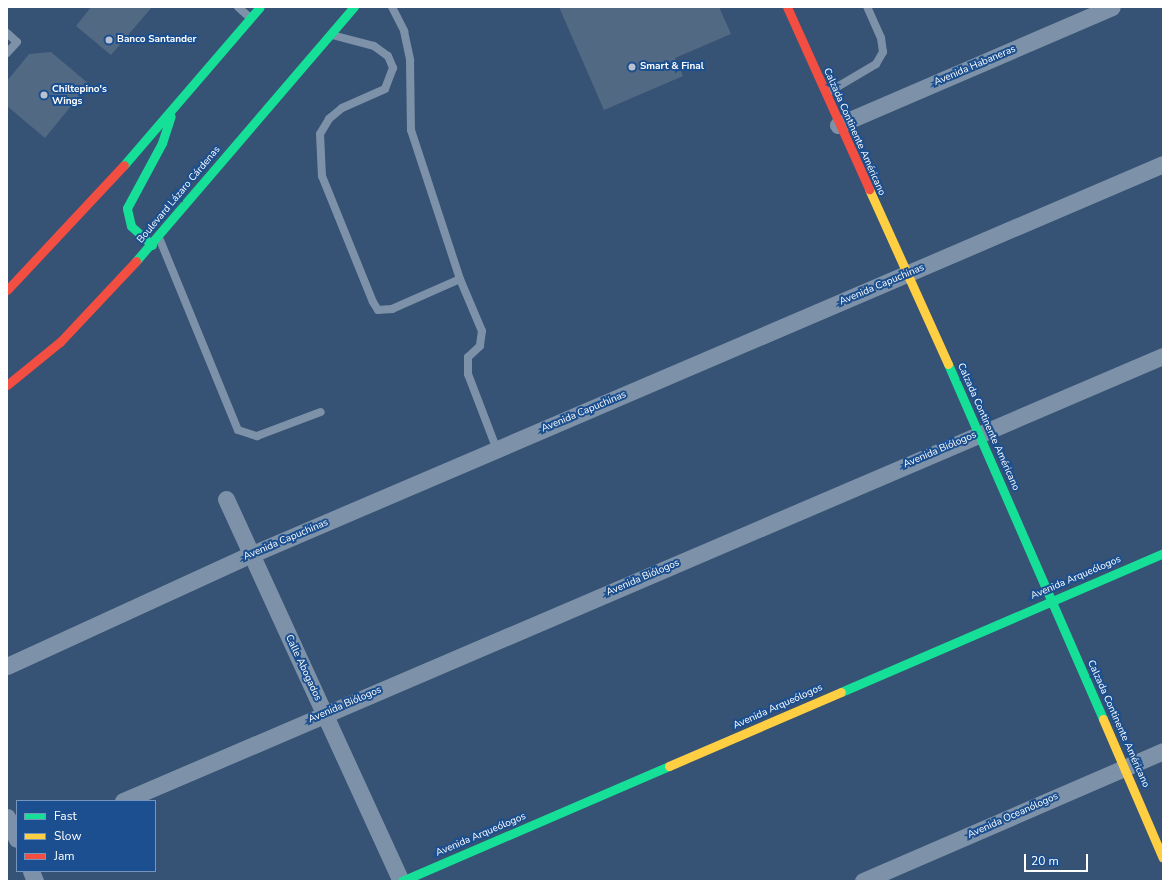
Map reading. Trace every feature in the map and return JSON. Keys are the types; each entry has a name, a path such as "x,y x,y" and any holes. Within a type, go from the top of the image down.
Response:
{"street":[{"path":"7,290 95,199 172,107 260,7"},
{"name":"Boulevard Lázaro Cárdenas","path":"7,385 60,342 152,245 328,34 354,7"},
{"name":"Calzada Continente Américano","path":"787,7 838,125 980,434 1163,858"},
{"name":"Avenida Habaneras","path":"838,125 1112,7"},
{"path":"152,245 131,226 127,208 162,143 172,107"},
{"name":"Avenida Capuchinas","path":"7,666 250,555 1163,164"},
{"name":"Avenida Biólogos","path":"125,800 1163,356"},
{"name":"Calle Abogados","path":"226,499 250,555 325,714 401,881"},
{"name":"Avenida Arqueólogos","path":"401,881 1163,553"},
{"name":"Avenida Oceanólogos","path":"862,881 1163,751"},
{"path":"7,817 16,837"}],"lane":[{"path":"238,7 250,19"},
{"path":"392,7 404,31 410,60 412,130 460,279 482,331 480,346 468,357 468,374 497,450"},
{"path":"824,94 876,64 883,52 881,38 867,7"},
{"path":"7,33 17,42 7,53"},
{"path":"328,34 374,46 388,56 393,68 385,89 342,108 329,119 320,134 322,176 373,302 378,310 392,309 460,279"},
{"path":"159,237 238,430 257,436 321,412"}],"building":[{"name":"Banco Santander","path":"91,7 152,7 111,55 76,26"},
{"name":"Smart & Final","path":"559,7 719,7 731,34 675,58 683,76 604,110"},
{"name":"Chiltepino's Wings","path":"51,52 89,84 45,138 7,106 7,81 29,54"}],"traffic: fast":[{"path":"124,165 260,7"},
{"path":"136,261 354,7"},
{"path":"152,245 131,226 127,208 162,143 171,116"},
{"path":"948,364 1103,719"},
{"path":"841,692 1163,553"},
{"path":"402,881 669,766"}],"traffic: slow":[{"path":"869,189 948,364"},
{"path":"669,766 841,692"},
{"path":"1103,719 1163,858"}],"traffic: jam":[{"path":"787,7 869,189"},
{"path":"7,290 124,165"},
{"path":"7,385 60,342 136,261"}],"place":[{"name":"Banco Santander","path":"109,40"},
{"name":"Smart & Final","path":"632,67"},
{"name":"Chiltepino's Wings","path":"44,95"}]}
